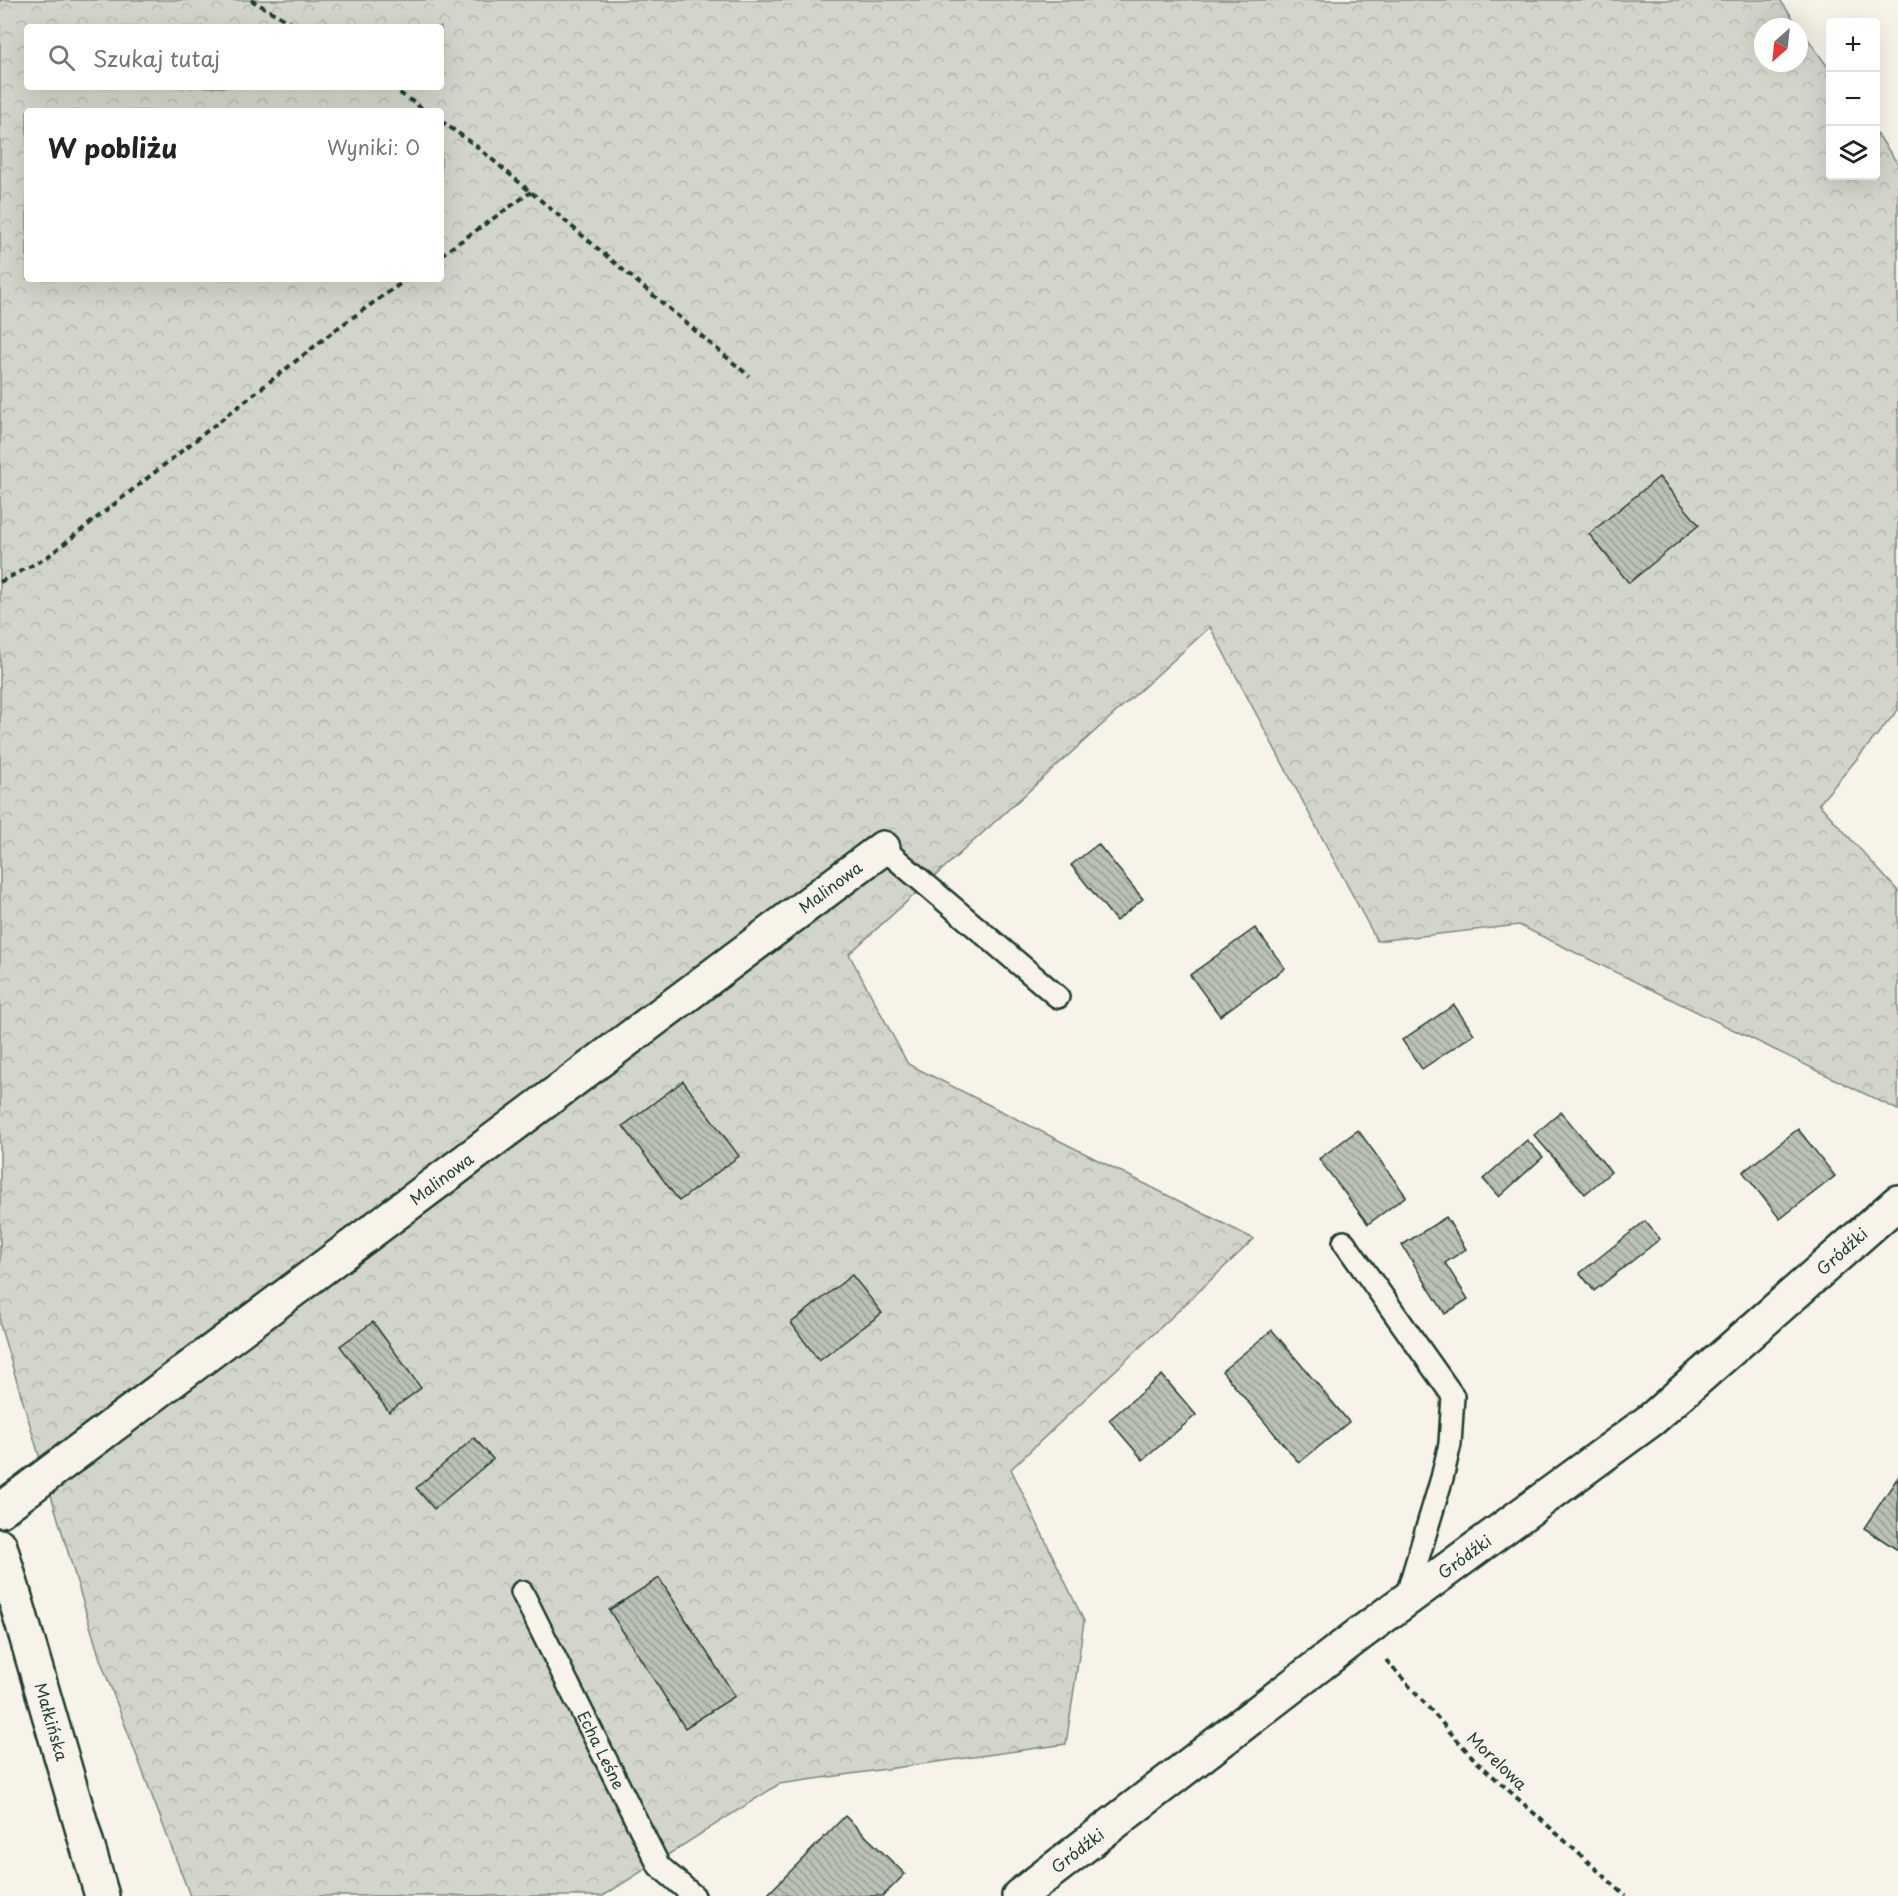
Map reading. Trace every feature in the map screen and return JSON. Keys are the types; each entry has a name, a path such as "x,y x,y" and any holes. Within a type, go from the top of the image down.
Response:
{"street":[{"name":"Malinowa","path":"0,1510 883,849"},
{"name":"Gródźki","path":"1019,1896 1361,1633 1652,1419 1898,1202"},
{"name":"Małkińska","path":"0,1546 102,1896"}],"lane":[{"path":"883,849 1058,997"},
{"path":"1344,1242 1453,1396 1450,1444 1442,1478 1404,1601"},
{"name":"Echa Leśne","path":"522,1592 659,1866 694,1896"}],"path":[{"path":"251,0 293,24"},
{"path":"395,90 422,108"},
{"path":"444,123 475,145 749,376"},
{"path":"444,253 531,192"},
{"path":"0,582 46,558 339,327 403,282"},
{"name":"Morelowa","path":"1361,1633 1475,1760 1626,1896"}],"green space":[{"path":"0,0 1780,0 1793,18 1754,18 1754,72 1808,72 1808,39 1826,64 1826,180 1880,180 1880,138 1898,164 1898,710 1819,804 1898,891 1898,1110 1519,925 1377,941 1210,627 849,954 908,1064 1254,1239 1011,1469 1084,1621 1066,1744 779,1784 603,1896 190,1896 100,1659 0,1325"}],"building":[{"path":"1659,477 1699,525 1629,583 1589,534"},
{"path":"1098,844 1143,899 1116,921 1071,865"},
{"path":"1255,928 1285,968 1220,1016 1190,975"},
{"path":"1454,1005 1474,1034 1422,1069 1402,1040"},
{"path":"683,1081 739,1156 679,1201 623,1126"},
{"path":"1561,1112 1611,1172 1585,1194 1534,1135"},
{"path":"1798,1129 1835,1176 1780,1219 1743,1172"},
{"path":"1358,1130 1406,1196 1368,1224 1319,1159"},
{"path":"1527,1140 1543,1157 1499,1197 1483,1179"},
{"path":"1446,1217 1466,1249 1445,1263 1468,1299 1445,1314 1402,1245"},
{"path":"1645,1221 1660,1239 1594,1291 1580,1273"},
{"path":"852,1275 882,1313 819,1361 791,1323"},
{"path":"373,1322 421,1388 389,1412 340,1346"},
{"path":"1272,1330 1349,1422 1299,1463 1222,1371"},
{"path":"1162,1375 1196,1415 1143,1460 1109,1420"},
{"path":"474,1438 493,1459 434,1509 416,1488"},
{"path":"1898,1477 1898,1550 1864,1528"},
{"path":"659,1578 735,1696 685,1728 609,1610"},
{"path":"845,1816 905,1874 883,1896 766,1896"}]}
